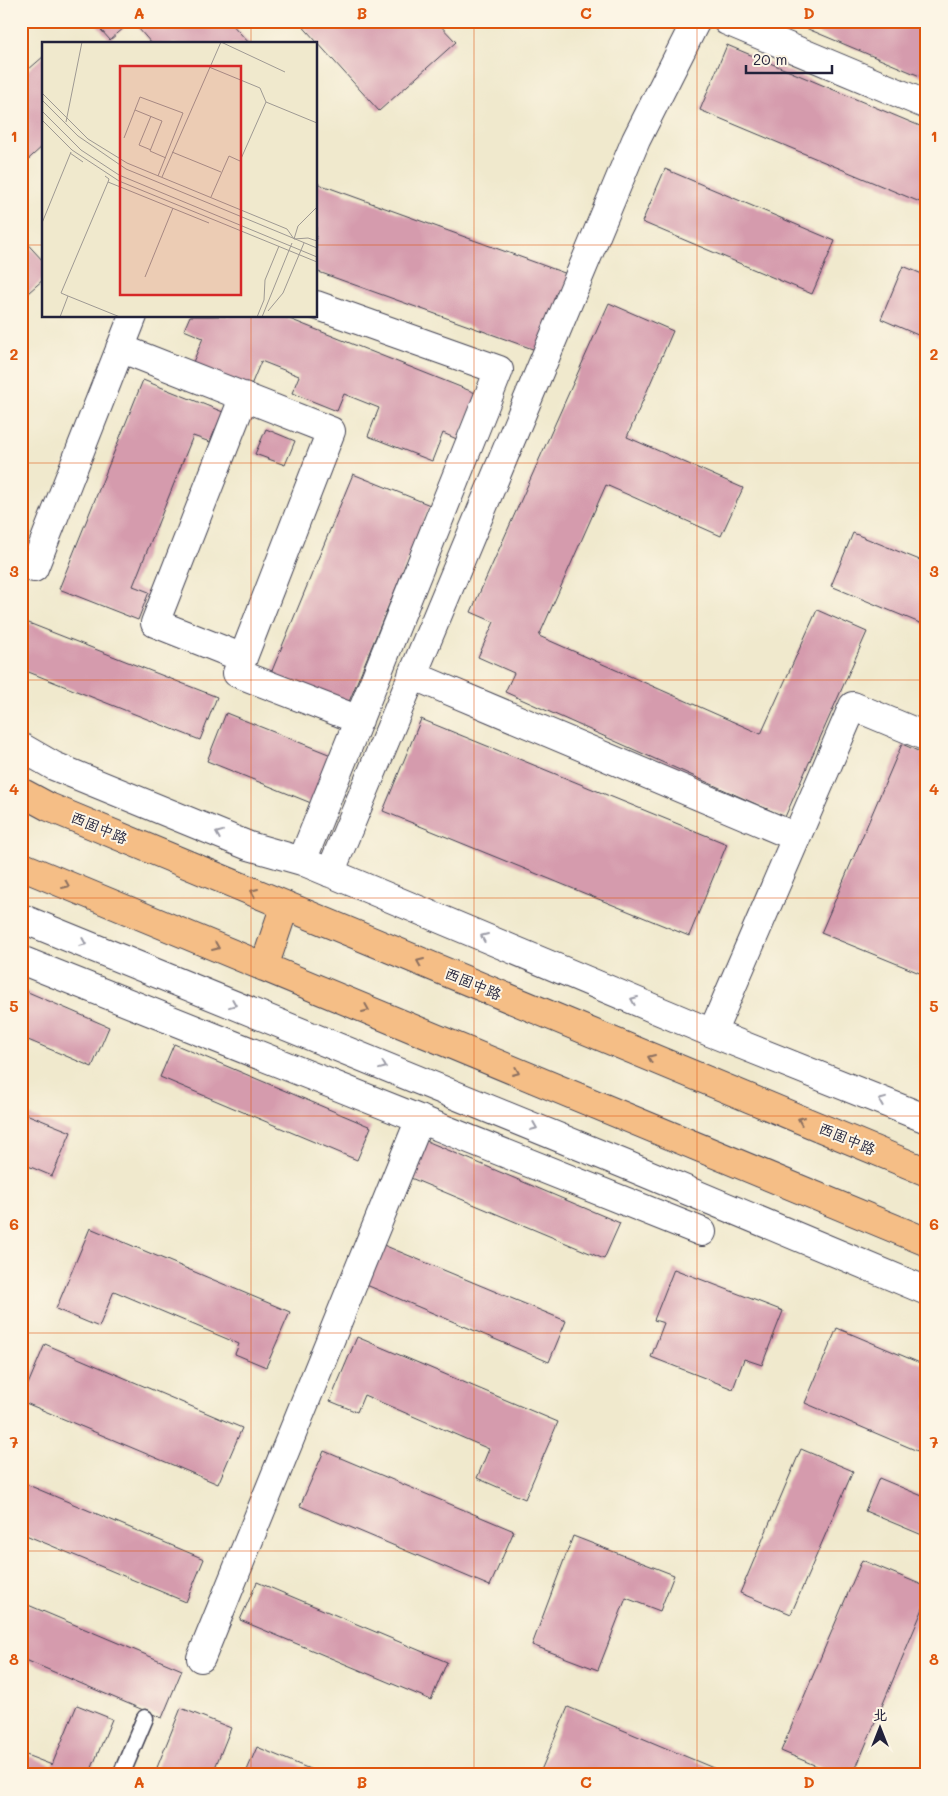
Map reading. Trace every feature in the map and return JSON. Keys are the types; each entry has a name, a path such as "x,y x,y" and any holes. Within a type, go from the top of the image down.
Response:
{"main road":[{"name":"西固中路","path":"21,792 49,807 927,1172"},
{"path":"21,866 927,1242"},
{"path":"264,967 285,905"}],"street":[{"path":"330,873 636,140 696,21"},
{"path":"727,21 927,105"},
{"path":"302,861 499,370 318,306"},
{"path":"34,568 132,318"},
{"path":"120,348 332,431 237,673 359,720"},
{"path":"243,658 155,623 244,396"},
{"path":"412,676 796,837"},
{"path":"712,1033 853,706 927,737"},
{"path":"21,747 54,766 249,846 302,861 712,1033 927,1120"},
{"path":"21,918 624,1164 927,1291"},
{"path":"21,960 702,1232"},
{"path":"201,1658 420,1119"}],"lane":[{"path":"121,1775 145,1718"}],"building":[{"path":"93,21 132,21 110,40"},
{"path":"132,21 229,21 248,42 150,42"},
{"path":"298,21 436,21 456,42 379,111"},
{"path":"789,21 927,21 927,79"},
{"path":"727,45 927,129 927,205 700,110"},
{"path":"42,58 42,147 21,166 21,76"},
{"path":"665,169 835,241 812,294 642,222"},
{"path":"318,184 570,275 541,352 318,272"},
{"path":"21,237 42,260 42,281 21,299"},
{"path":"903,266 927,276 927,339 881,319"},
{"path":"609,303 673,331 627,437 743,488 721,536 606,485 539,636 761,734 817,610 867,632 785,817 505,692 514,673 478,657 494,622 471,612"},
{"path":"189,318 287,318 478,394 459,440 443,433 432,461 368,436 379,408 344,394 337,411 292,393 299,376 261,361 249,390 191,367 203,338 184,330"},
{"path":"143,380 223,412 210,442 193,436 133,586 149,592 138,620 59,589"},
{"path":"266,429 295,441 285,465 255,454"},
{"path":"353,474 430,505 346,709 269,678"},
{"path":"853,533 927,563 927,626 831,586"},
{"path":"21,620 217,697 200,740 21,669"},
{"path":"226,713 336,757 316,805 207,761"},
{"path":"421,719 727,844 689,936 383,811"},
{"path":"902,744 927,755 927,976 821,933"},
{"path":"21,989 109,1027 92,1067 21,1037"},
{"path":"174,1044 371,1127 357,1160 160,1077"},
{"path":"21,1112 71,1132 52,1176 21,1163"},
{"path":"422,1139 620,1223 604,1259 406,1176"},
{"path":"90,1228 290,1312 266,1367 235,1354 239,1344 114,1291 99,1327 56,1309"},
{"path":"381,1244 566,1321 549,1362 364,1284"},
{"path":"674,1269 783,1311 762,1365 744,1359 733,1389 651,1357 664,1323 654,1320"},
{"path":"837,1328 927,1366 927,1455 805,1403"},
{"path":"357,1337 558,1422 525,1499 477,1478 489,1449 364,1395 357,1412 330,1401"},
{"path":"45,1344 242,1428 218,1484 21,1401"},
{"path":"801,1449 853,1471 791,1614 740,1593"},
{"path":"324,1451 514,1531 490,1586 300,1506"},
{"path":"879,1478 927,1498 927,1537 865,1511"},
{"path":"21,1482 204,1559 186,1602 21,1533"},
{"path":"573,1536 674,1575 660,1611 626,1598 598,1670 532,1645"},
{"path":"862,1560 927,1587 927,1599 853,1775 838,1775 781,1751"},
{"path":"257,1582 447,1662 431,1700 240,1620"},
{"path":"21,1602 182,1670 162,1718 21,1658"},
{"path":"77,1705 112,1719 89,1775 21,1775 21,1753 52,1765"},
{"path":"568,1707 730,1775 539,1775"},
{"path":"181,1708 231,1728 212,1775 154,1775"},
{"path":"257,1747 324,1775 245,1775"}]}
